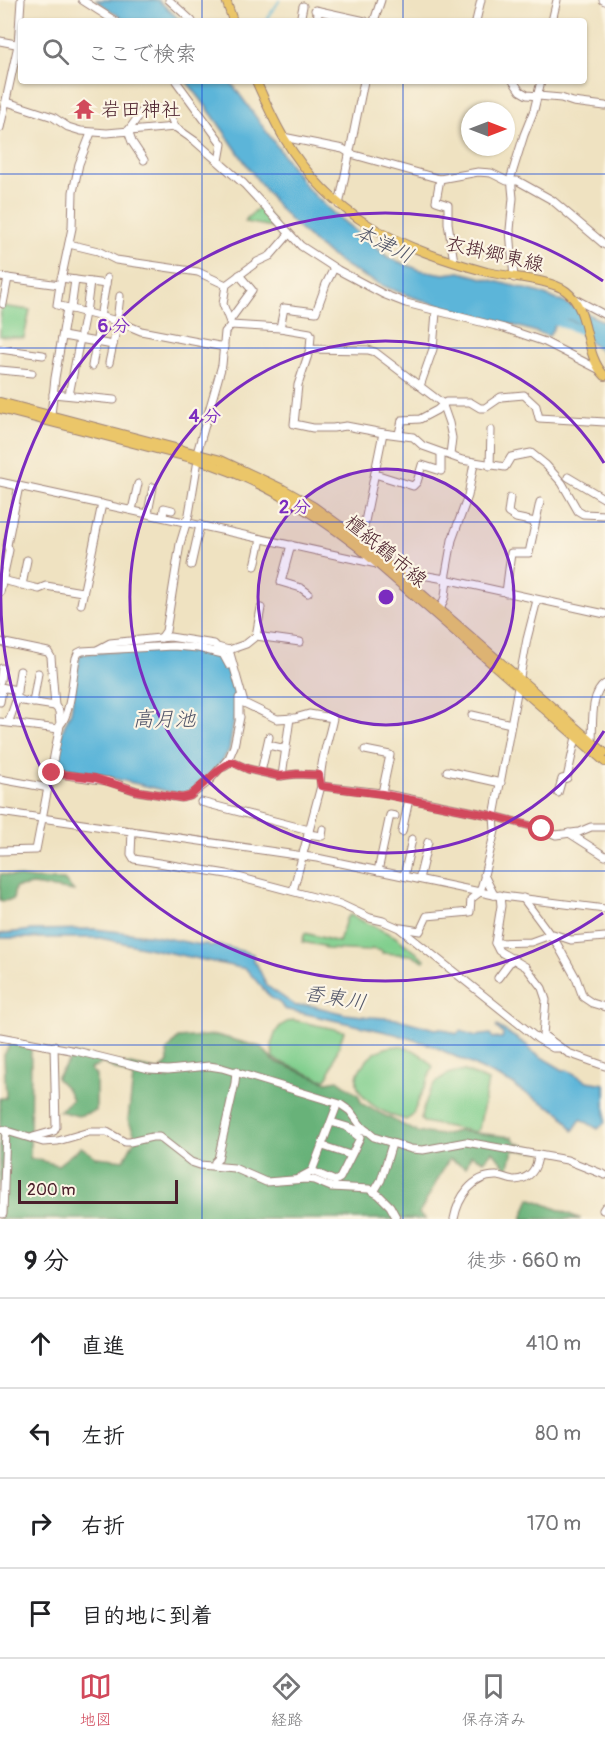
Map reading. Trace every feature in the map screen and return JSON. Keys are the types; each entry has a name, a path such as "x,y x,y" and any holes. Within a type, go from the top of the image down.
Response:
{"main road":[{"path":"226,0 232,18"},
{"name":"衣掛郷東線","path":"258,84 297,158 339,205 402,244 454,262 514,278 559,286 576,302"},
{"path":"576,302 599,369"},
{"name":"檀紙鶴市線","path":"0,402 239,468 313,506 361,541 395,570 605,762"},
{"name":"檀紙鶴市線","path":"0,409 198,456 281,495 333,528 605,753"}],"street":[{"path":"20,18 21,0"},
{"path":"82,0 110,18"},
{"path":"169,0 189,18"},
{"path":"375,18 381,0"},
{"path":"478,18 481,0"},
{"path":"553,18 557,0"},
{"path":"301,18 303,6"},
{"path":"316,18 317,10 352,18"},
{"path":"0,41 18,45"},
{"path":"0,128 5,97 18,49"},
{"path":"178,84 222,144 219,161"},
{"path":"339,205 363,84"},
{"path":"515,84 520,91 527,95 605,106"},
{"path":"514,278 510,231 513,198 510,182 540,84"},
{"path":"5,97 53,117 74,130 92,133 175,128"},
{"path":"128,131 145,107 168,110 175,128 195,141 244,184 301,246 334,268 383,294 436,312 524,334 599,369"},
{"path":"128,131 132,142 144,160"},
{"path":"92,133 79,164 73,192 69,244 57,305 117,321 141,331 224,347"},
{"path":"284,137 343,149 351,154 440,179 478,172 491,173 510,182 518,181 552,200 605,245"},
{"path":"440,179 436,201 448,205 448,223 454,262"},
{"path":"230,322 223,304 226,285 257,262 270,256 289,234"},
{"path":"69,244 98,251 116,260 198,272 226,285"},
{"path":"280,328 284,308 316,312 334,268"},
{"path":"161,638 166,631 198,456 222,365 225,332 252,290 239,275"},
{"path":"3,304 4,278 61,282 106,281 92,366"},
{"path":"51,415 63,336 75,280"},
{"path":"69,396 90,282"},
{"path":"109,363 120,296"},
{"path":"576,302 605,315"},
{"path":"420,386 433,349 436,312"},
{"path":"230,322 310,333 310,349 298,386 294,424 313,428 346,426 399,434 413,437 423,446 441,453 490,466 505,467 511,458 531,453 546,465 562,483 578,511 583,514 603,514 605,501 568,477"},
{"path":"63,336 113,345"},
{"path":"0,349 43,355"},
{"path":"310,349 375,352 420,386 442,404 452,438 450,455"},
{"path":"0,370 32,373"},
{"path":"53,394 114,400"},
{"path":"399,434 402,420 420,419 446,402 470,402 480,408 485,408 501,397 524,395 536,406 539,418 605,422"},
{"path":"490,466 492,430"},
{"path":"361,541 383,433"},
{"path":"375,474 413,486 417,482 422,465 441,471 441,453"},
{"path":"440,610 445,597 452,540 468,496 474,463"},
{"path":"0,482 605,614"},
{"path":"132,510 138,484"},
{"path":"0,592 9,550 4,544 19,486"},
{"path":"148,513 153,487"},
{"path":"510,498 508,513 516,518 535,522"},
{"path":"506,593 511,553 529,553 540,502"},
{"path":"81,604 102,504"},
{"path":"163,517 164,508 172,510"},
{"path":"191,565 198,550 200,525"},
{"path":"255,566 261,539"},
{"path":"291,545 281,582 301,588 308,593"},
{"path":"22,585 27,560"},
{"path":"2,580 39,589 46,586 82,592"},
{"path":"399,928 420,930 427,916 470,912 471,899 480,892 495,831 494,816 527,639 537,600"},
{"path":"98,650 110,643 180,637 214,644 229,650 246,644 256,636 261,608"},
{"path":"256,636 300,642"},
{"path":"0,642 48,652 51,657 55,706 59,711 52,773 36,850 0,851"},
{"path":"59,727 64,721 78,653 173,646 198,648 223,654 237,681 240,702 239,718"},
{"path":"52,773 95,778 137,791 182,798 195,793 220,769 232,753 244,703 229,650"},
{"path":"0,681 2,668"},
{"path":"9,721 17,698 20,671"},
{"path":"33,703 38,673"},
{"path":"592,741 592,716 600,688 605,684"},
{"path":"0,702 2,690 0,688 17,690"},
{"path":"17,698 55,706"},
{"path":"244,703 269,717 278,719 309,714 333,718 319,775 321,786 316,812 308,832 293,891"},
{"path":"472,715 512,724"},
{"path":"282,776 290,718"},
{"path":"0,722 59,727"},
{"path":"261,772 269,737"},
{"path":"558,793 561,779 567,778 576,737"},
{"path":"268,746 286,749"},
{"path":"365,750 390,755 382,794"},
{"path":"220,769 232,762 261,772 282,776 319,775"},
{"path":"447,771 501,783"},
{"path":"0,779 19,785 49,788"},
{"path":"321,786 382,794 494,816 556,835 579,832 591,827 605,827"},
{"path":"402,832 409,799"},
{"path":"201,802 322,836 323,829"},
{"path":"0,812 303,856 497,895 605,909"},
{"path":"378,871 390,815 395,816"},
{"path":"132,831 131,854 134,858 228,874 293,891 340,904 399,928 538,1039 553,1048 559,1048"},
{"path":"569,833 605,856"},
{"path":"404,876 412,839"},
{"path":"419,879 428,842"},
{"path":"410,848 426,851"},
{"path":"484,878 497,895 501,906 495,943 498,951 526,967 536,977 542,988 546,1000 541,1033 559,1048 605,1066"},
{"path":"523,898 551,935 576,978 584,997 591,1003 605,1007"},
{"path":"495,943 531,942 551,935 571,940 605,937"},
{"path":"498,978 513,958"},
{"path":"0,1036 54,1046 149,1069 168,1070 209,1066 236,1071 340,1104 350,1111 374,1137 392,1144 423,1150 466,1142 567,1160 605,1175"},
{"path":"32,1139 34,1135 38,1137 54,1131 56,1127 54,1046"},
{"path":"215,1162 218,1159 236,1083 236,1071"},
{"path":"297,1180 300,1176 312,1171 336,1108"},
{"path":"331,1122 367,1131"},
{"path":"312,1171 335,1180 340,1178 360,1138 348,1128"},
{"path":"3,1214 3,1130 43,1142 89,1132 107,1132 130,1143 159,1137 191,1162 234,1168 266,1182 314,1180 330,1187 357,1187 374,1192 390,1206 397,1219"},
{"path":"374,1192 381,1180 392,1144"},
{"path":"323,1146 351,1155"},
{"path":"454,1219 457,1204 474,1182 495,1176 516,1180 529,1175 538,1166 538,1155"}],"green space":[{"path":"261,206 275,223 272,227 245,222"},
{"path":"1,306 30,310 24,338 0,336"},
{"path":"0,874 33,879 64,880 74,891 32,885 15,888 13,900 0,901"},
{"path":"350,915 394,936 425,959 424,961 411,955 382,953 382,951 371,949 369,951 326,949 323,946 302,942 305,933 339,942 346,919"},
{"path":"293,1020 344,1031 326,1079 320,1079 274,1059 272,1047 274,1035 281,1026"},
{"path":"216,1035 261,1047 274,1061 327,1082 338,1080 358,1095 362,1104 417,1132 442,1135 458,1131 512,1137 517,1143 543,1151 513,1150 508,1170 493,1151 484,1161 471,1155 466,1167 449,1159 419,1214 426,1219 0,1219 0,1098 6,1098 4,1055 12,1041 31,1045 30,1158 58,1165 81,1147 96,1157 124,1160 136,1137 128,1120 133,1078 103,1063 90,1069 96,1075 96,1111 78,1116 59,1111 72,1100 67,1089 56,1078 74,1054 160,1071 168,1062 167,1051 178,1038"},
{"path":"399,1046 418,1053 433,1067 412,1116 406,1120 384,1112 373,1105 359,1089 357,1080 360,1069 372,1055 386,1048"},
{"path":"465,1071 488,1081 479,1129 475,1132 423,1122 421,1118 423,1109 434,1085 446,1075"},
{"path":"530,1198 581,1219 522,1219"}],"water":[{"path":"96,0 158,0 178,18 122,18"},
{"path":"189,84 232,84 307,188 332,212 389,258 420,270 444,274 460,272 537,292 565,303 605,322 605,353 578,332 577,323 569,320 558,320 549,336 420,300 379,284 339,261 302,232 268,195"},
{"name":"高月池","path":"172,648 218,655 224,658 237,702 229,750 221,763 194,789 179,794 57,767 55,765 61,734 71,711 80,654"},
{"path":"95,929 155,936 201,945 223,946 253,954 253,962 257,965 267,986 296,1006 309,1005 345,1014 398,1019 435,1029 441,1028 456,1034 461,1031 476,1036 490,1034 493,1038 502,1038 503,1034 497,1026 527,1045 531,1051 563,1070 587,1081 605,1084 605,1122 598,1129 581,1119 573,1131 561,1113 515,1085 431,1045 395,1034 284,1009 280,1003 271,998 246,969 100,938 0,938 0,934 32,930"}],"waterway":[{"path":"267,18 280,0"},
{"name":"本津川","path":"547,318 574,327 605,342"}],"place":[{"name":"岩田神社","path":"84,109"}],"route":[{"path":"52,773 95,778 137,791 182,798 190,796 220,769 232,762 248,769 279,776 319,775 321,786 382,794 494,816 542,829"}],"water label":[{"name":"香東川","path":"335,998"}]}
